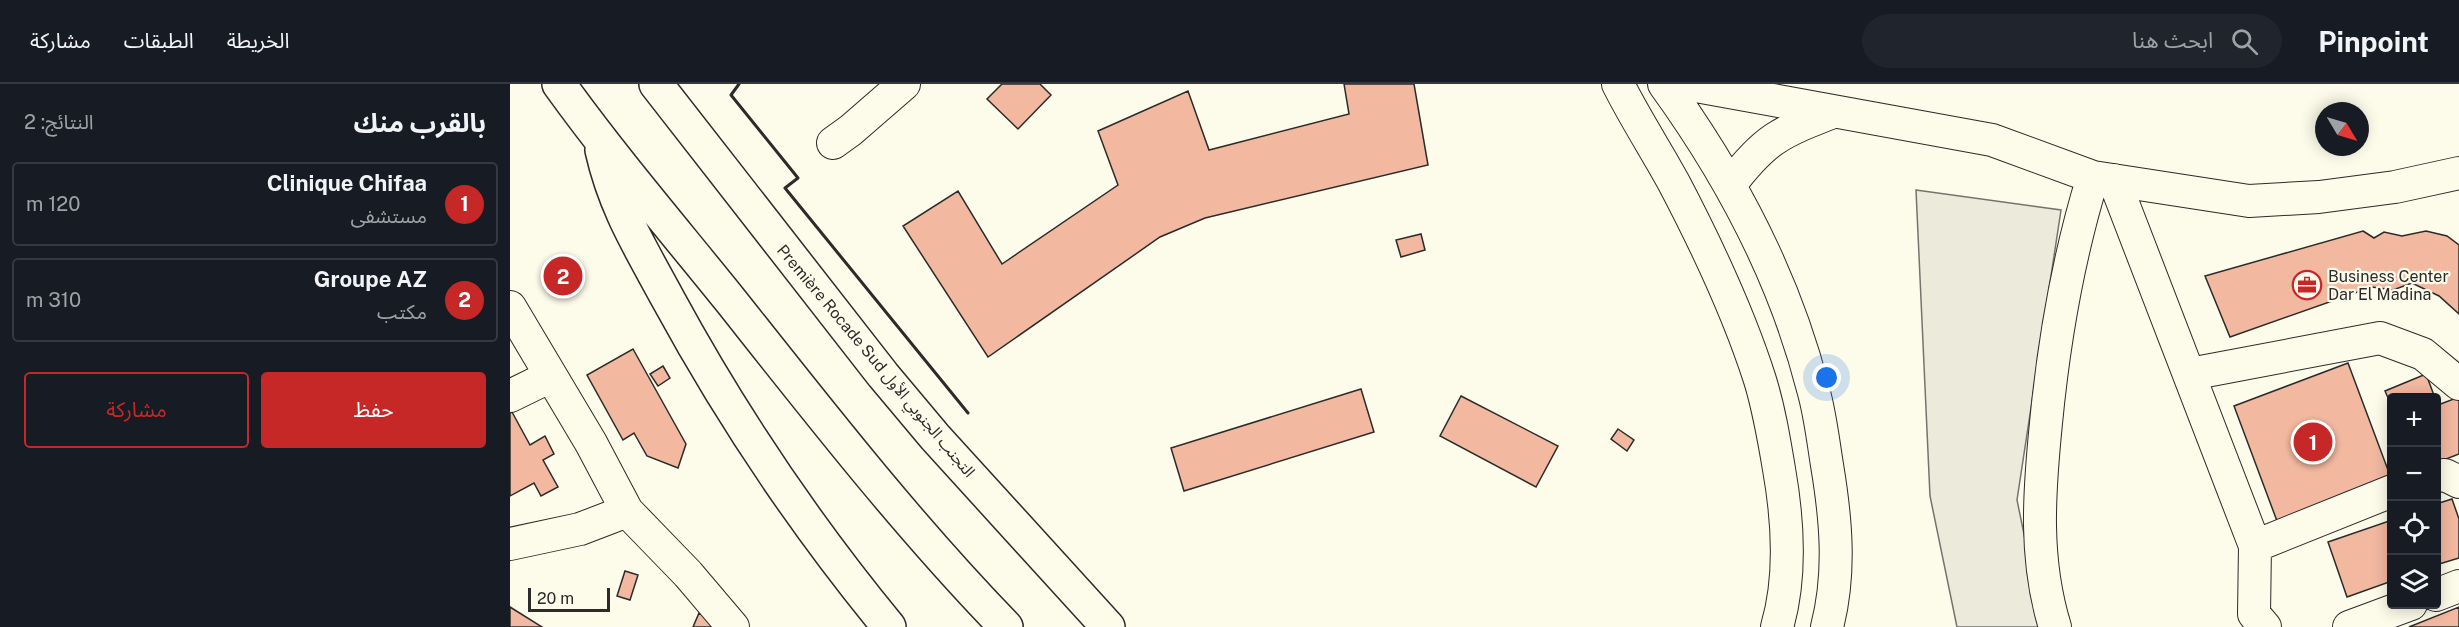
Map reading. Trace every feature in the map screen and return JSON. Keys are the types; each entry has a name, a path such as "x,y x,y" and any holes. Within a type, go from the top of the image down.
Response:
{"highway":[{"path":"559,84 601,142 864,464 971,591 1006,627"},
{"name":"Première Rocade Sud التجنب الجنوبي الأول","path":"656,84 791,260 898,393 1108,627"},
{"path":"601,142 609,180 621,212 685,331 774,474 849,579 889,627"}],"street":[{"path":"833,143 904,84"},
{"path":"1618,84 1680,196 1737,318 1760,380 1780,476 1787,533 1782,609 1777,627"},
{"path":"1664,84 1730,185 1772,271 1813,389 1836,530 1836,578 1827,627"},
{"path":"1685,84 1992,140 2104,179 2249,201 2319,197 2395,187 2459,173"},
{"path":"1730,185 1752,156 1767,143 1785,131 1833,112"},
{"path":"2104,179 2190,374 2255,546 2258,623"},
{"path":"2055,627 2042,577 2039,538 2040,486 2052,357 2064,290 2081,217 2104,179"},
{"path":"510,307 627,511 688,574 733,627"},
{"path":"2190,374 2380,338 2423,354 2459,384"},
{"path":"510,396 551,376"},
{"path":"2441,475 2459,482"},
{"path":"2255,546 2387,493"},
{"path":"510,544 580,529 627,511"},
{"path":"2441,593 2459,586"},
{"path":"2349,627 2398,609"}],"shaded area":[{"path":"1916,190 2061,210 2017,500 2043,627 1957,627 1930,496"}],"building":[{"path":"1002,84 1040,84 1051,95 1018,129 987,99"},
{"path":"1344,84 1414,84 1428,165 1205,218 1160,237 988,357 903,226 958,191 1002,264 1118,185 1098,131 1188,91 1209,150 1349,114"},
{"name":"Business Center Dar El Madina","path":"2363,231 2374,238 2384,232 2402,236 2426,231 2447,236 2459,245 2459,314 2439,296 2412,283 2393,290 2372,287 2230,337 2205,276"},
{"path":"1421,234 1425,250 1401,257 1396,240"},
{"path":"633,349 686,444 678,468 647,456 634,433 623,440 587,375"},
{"path":"2348,363 2387,467 2387,480 2277,521 2234,406"},
{"path":"663,366 670,378 658,386 650,374"},
{"path":"2426,374 2433,393 2387,393 2387,396 2385,391"},
{"path":"1361,389 1374,432 1184,491 1171,448"},
{"path":"1461,396 1558,446 1536,487 1440,436"},
{"path":"2459,397 2459,454 2441,461 2441,447 2441,404"},
{"path":"512,412 530,445 545,436 554,454 543,460 558,487 541,496 534,483 510,496 510,413"},
{"path":"1618,429 1634,440 1627,451 1611,439"},
{"path":"2452,499 2459,519 2459,558 2441,563 2441,555 2441,502"},
{"path":"2387,522 2387,583 2347,597 2328,542"},
{"path":"625,571 638,575 630,600 617,596"},
{"path":"510,607 542,627 510,627"},
{"path":"2459,607 2459,627 2409,627"},
{"path":"699,613 721,622 719,627 693,627"}],"wall":[{"path":"739,84 731,95 798,178 785,188 968,413"}],"place":[{"name":"Groupe AZ","path":"563,276"},
{"name":"Business Center Dar El Madina","path":"2307,285"},
{"name":"Clinique Chifaa","path":"2313,442"}]}
